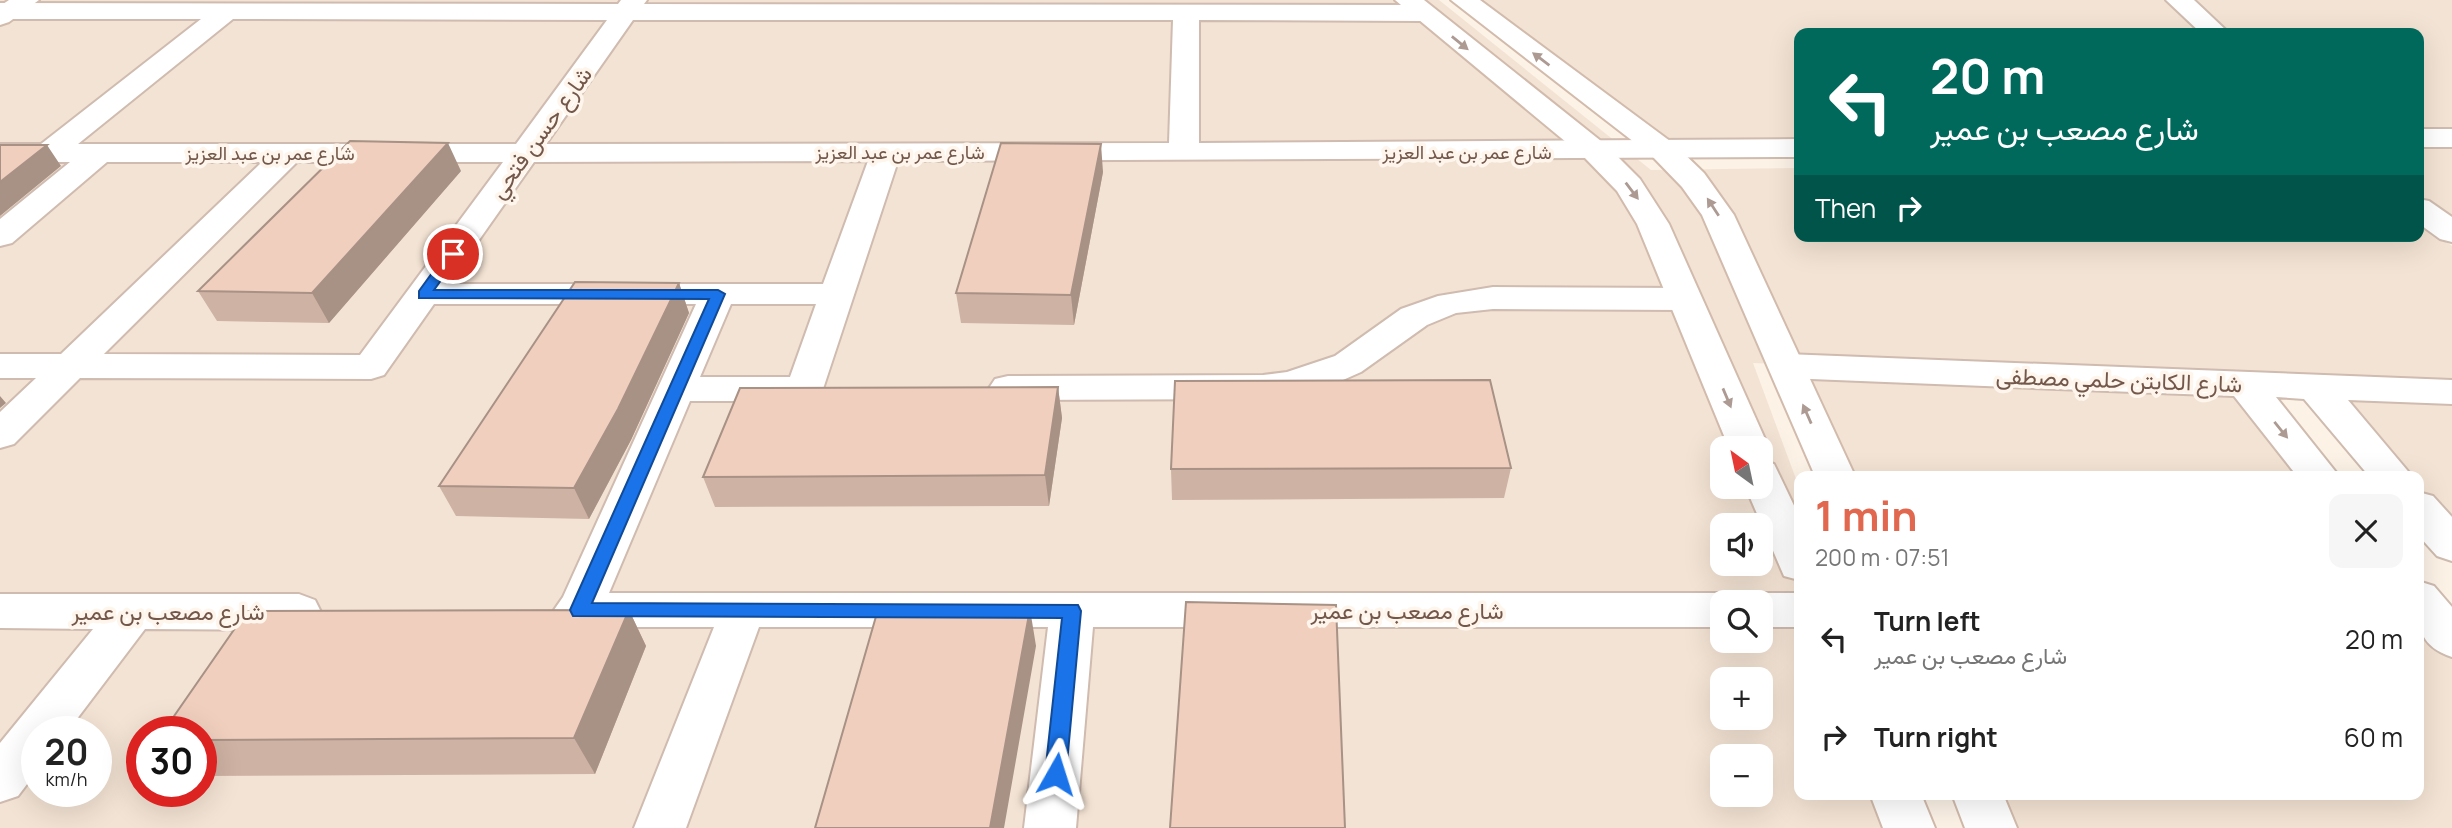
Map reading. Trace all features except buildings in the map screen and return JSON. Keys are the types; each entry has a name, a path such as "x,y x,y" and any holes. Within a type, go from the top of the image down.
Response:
{"street":[{"path":"1464,0 1663,150 1693,180 1718,215 1833,471"},
{"path":"2179,0 2210,28"},
{"path":"9,10 227,12 630,6 1130,6 1186,12 1415,6 1595,152 1629,186 1642,205 1744,436"},
{"name":"شارع حسن فتحي","path":"71,366 371,367 630,6"},
{"path":"48,153 227,12"},
{"path":"1185,152 1186,12"},
{"path":"2424,138 2452,138"},
{"name":"شارع عمر بن عبد العزيز","path":"0,153 1595,152 1794,148"},
{"path":"804,389 886,152"},
{"path":"0,236 99,153"},
{"path":"0,435 289,153"},
{"path":"2424,212 2452,232"},
{"path":"718,294 677,389 845,389"},
{"path":"424,295 836,294"},
{"path":"970,388 1250,387 1287,384 1348,364 1414,317 1450,303 1493,298 1685,299"},
{"path":"0,366 71,366"},
{"name":"شارع الكابتن حلمي مصطفى","path":"1786,366 2452,392"},
{"path":"2244,383 2315,471"},
{"path":"2314,386 2388,471"},
{"name":"شارع مصعب بن عمير","path":"677,389 559,610 1710,610"},
{"path":"1771,499 1794,552"},
{"path":"2424,514 2452,545"},
{"path":"2424,605 2452,639"},
{"path":"1773,610 1794,610"},
{"name":"شارع مصعب بن عمير","path":"0,611 338,611"},
{"path":"50,716 133,611"},
{"path":"660,828 743,611"},
{"path":"1050,828 1072,611"},
{"path":"0,780 21,753"},
{"path":"1897,800 1909,828"},
{"path":"1979,800 1992,828"}],"shaded area":[{"path":"0,0 1439,0 1651,170 1794,168 1794,242 2424,242 2424,226 2452,246 2452,388 1753,363 1794,474 1794,800 1915,800 1925,828 0,828"},
{"path":"1467,0 2452,0 2452,134 2424,134 2424,28 1794,28 1794,143 1666,145"},
{"path":"2424,140 2452,140 2452,230 2424,210"},
{"path":"1787,367 2243,385 2314,471 1834,471"},
{"path":"2318,388 2452,393 2452,542 2424,510 2424,471 2391,471"},
{"path":"2424,606 2452,641 2452,828 1994,828 1981,800 2424,800"}],"route":[{"path":"453,254 424,295 718,294 579,610 1072,611 1056,774"}]}
